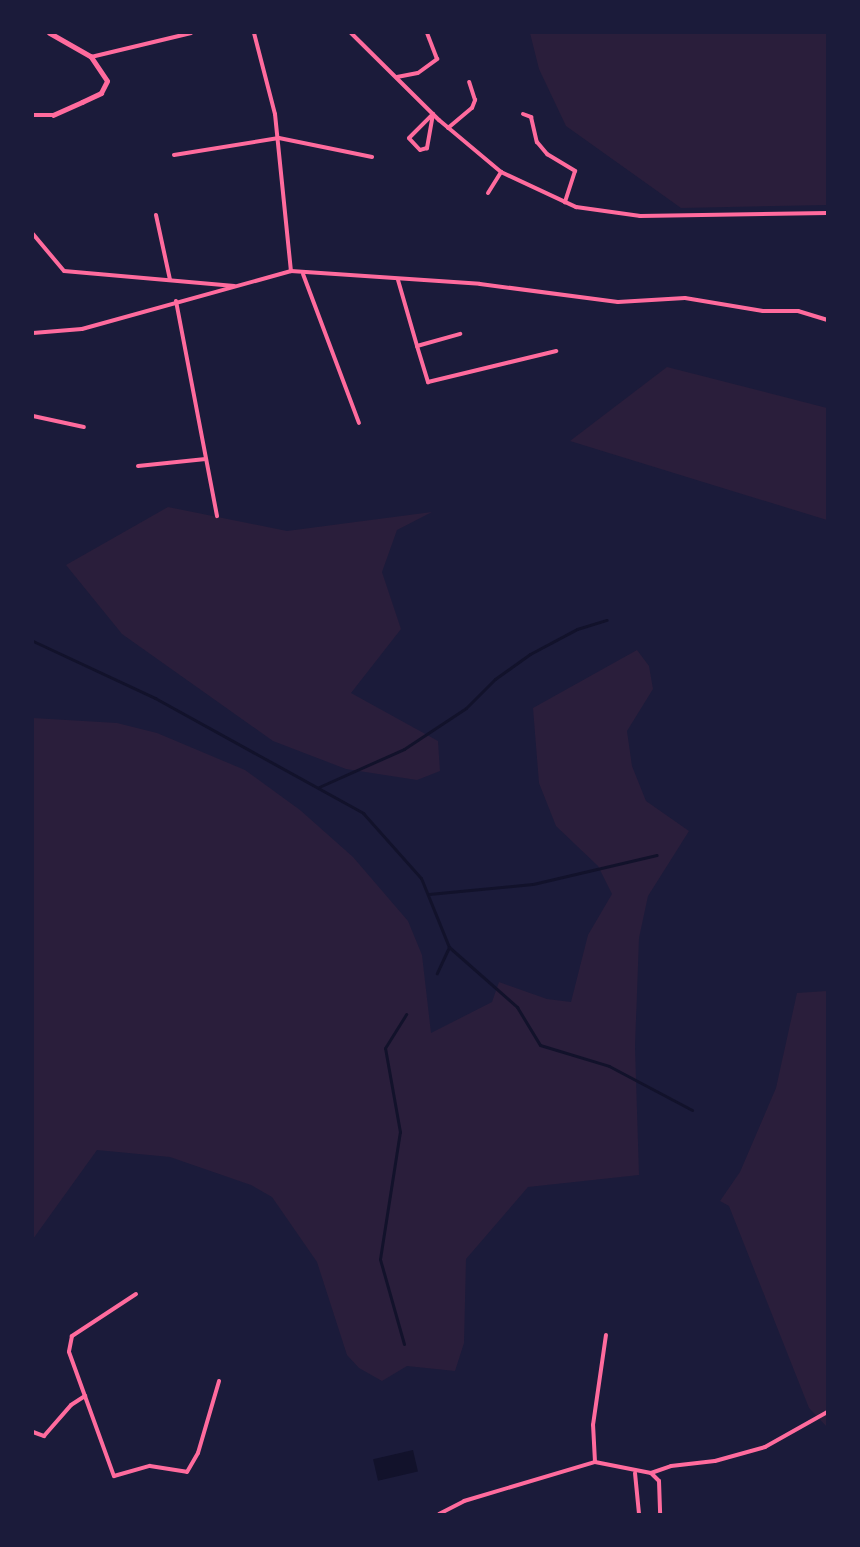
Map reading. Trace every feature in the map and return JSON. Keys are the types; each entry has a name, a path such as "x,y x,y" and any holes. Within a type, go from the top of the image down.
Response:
{"street":[{"path":"33,116 53,115 101,93 107,81 90,57 49,33"},
{"path":"90,57 191,33"},
{"path":"254,33 264,64 279,138 291,271"},
{"path":"351,33 432,114 501,172 565,202 640,216 827,213"},
{"path":"396,78 418,73 437,59 427,33"},
{"path":"448,128 472,108 475,100 469,82"},
{"path":"432,114 428,148 420,150 409,138 432,114"},
{"path":"523,114 531,117 537,142 547,154 575,171 565,202"},
{"path":"174,155 279,138 372,157"},
{"path":"488,194 501,172"},
{"path":"156,215 170,280"},
{"path":"33,234 64,271 237,286"},
{"path":"33,333 82,329 176,301 291,271 303,274 480,284 618,302 685,298 763,310 798,311 827,320"},
{"path":"303,274 359,423"},
{"path":"398,280 428,382 556,351"},
{"path":"176,301 217,516"},
{"path":"417,346 460,334"},
{"path":"33,416 84,427"},
{"path":"138,466 206,459"},
{"path":"136,1294 72,1336 69,1352 114,1476 150,1466 179,1473 187,1472 198,1453 219,1381"},
{"path":"595,1462 593,1425 606,1335"},
{"path":"33,1432 44,1436 71,1405 85,1396"},
{"path":"439,1514 464,1501 595,1462 635,1473 651,1473 765,1447 827,1412"},
{"path":"635,1473 639,1514"},
{"path":"651,1473 659,1481 660,1514"}],"shaded area":[{"path":"530,33 827,33 827,205 681,208 566,126 539,69"},
{"path":"667,367 827,408 827,520 570,441"},
{"path":"168,507 287,531 432,512 397,530 382,572 401,629 351,693 438,741 440,771 417,780 346,769 273,741 122,634 66,565"},
{"path":"637,650 649,666 653,689 627,731 632,766 646,801 689,831 648,896 639,938 635,1047 639,1175 528,1187 466,1259 464,1343 455,1371 407,1366 382,1381 359,1368 347,1355 317,1262 272,1197 251,1185 170,1157 97,1150 33,1239 33,718 117,723 157,733 245,770 300,810 353,857 408,921 422,955 431,1033 492,1002 499,982 547,999 571,1002 588,935 612,894 598,866 556,826 539,783 533,708"},
{"path":"827,991 827,1427 809,1408 729,1206 720,1201 740,1172 776,1088 797,993"},
{"path":"413,1450 418,1471 378,1481 373,1459"}],"waterway":[{"path":"319,787 404,749 466,708 495,679 530,654 577,629 607,620"},
{"path":"33,641 155,698 363,813 421,878 449,947 437,973"},
{"path":"429,894 533,884 657,855"},
{"path":"449,947 517,1007 540,1045 609,1066 692,1110"},
{"path":"404,1344 380,1259 400,1132 385,1048 406,1014"}]}
